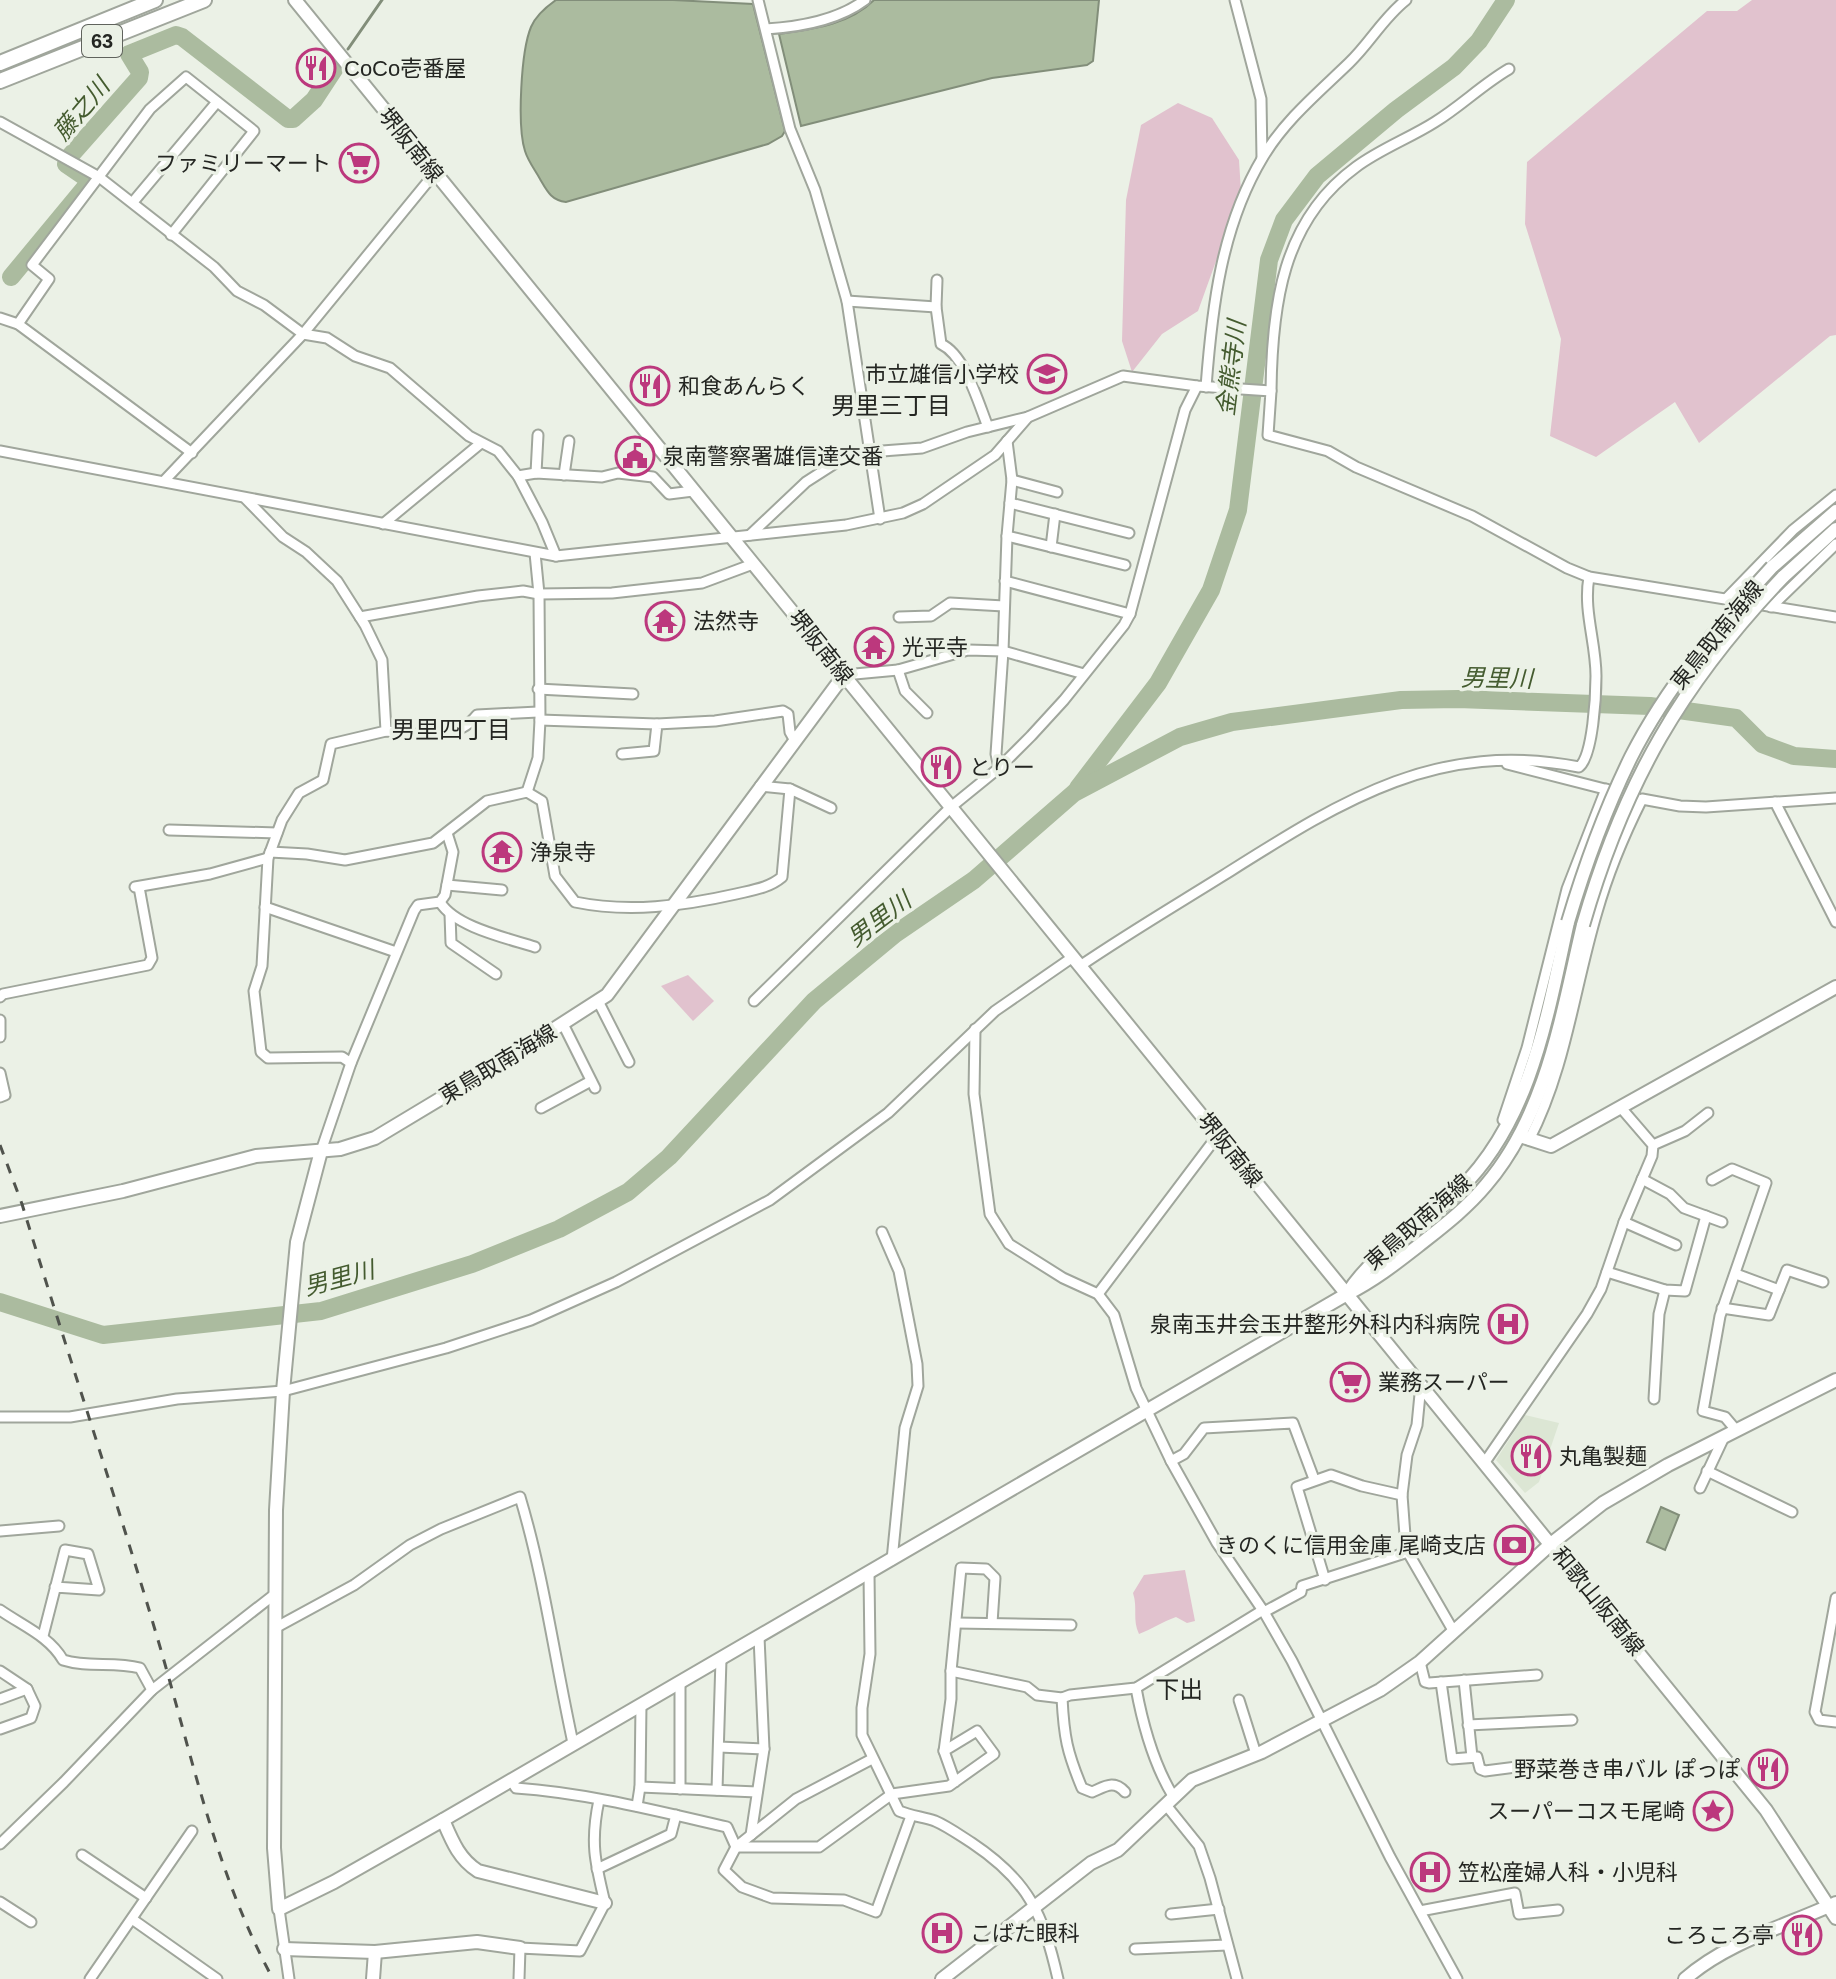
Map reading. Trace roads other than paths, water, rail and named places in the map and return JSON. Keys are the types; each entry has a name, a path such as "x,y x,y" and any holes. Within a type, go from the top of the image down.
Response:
{"main road":[{"name":"63","path":"0,63 155,0"},
{"name":"63","path":"0,81 204,0"},
{"name":"堺阪南線","path":"295,0 1347,1294"},
{"name":"東鳥取南海線","path":"1347,1294 1361,1272 1477,1172 1513,1113 1534,1061 1568,922 1597,834 1632,755 1692,660 1772,567 1836,511"},
{"name":"東鳥取南海線","path":"1347,1294 1370,1283 1451,1221 1488,1183 1524,1138 1552,1053 1583,925 1610,839 1665,726 1707,664 1744,618 1836,529"},
{"name":"東鳥取南海線","path":"0,1216 123,1191 256,1156 359,1145 563,1024 612,990 844,675"},
{"path":"1524,1138 1551,1146 1836,987"},
{"path":"321,1151 297,1242 276,1510 274,1848 279,1909 334,1882 443,1820 1347,1294"},
{"name":"和歌山阪南線","path":"1347,1294 1766,1810 1833,1904 1836,1918"},
{"path":"942,1979 1091,1863 1118,1850 1192,1780 1256,1754 1380,1690 1420,1662 1552,1543 1603,1503 1730,1433 1836,1380"},
{"path":"443,1820 456,1850 466,1863 478,1871 605,1903"},
{"path":"1685,1979 1698,1968 1741,1945 1833,1904"},
{"path":"284,1949 375,1952 477,1942 520,1948"},
{"path":"373,1979 375,1952"}],"street":[{"path":"758,0 790,129 815,190 847,301 880,519"},
{"path":"766,29 792,27 840,15 865,0"},
{"path":"1235,0 1261,99 1262,158"},
{"path":"754,1001 999,768 1064,700 1124,625 1130,614 1185,410 1204,387 1222,261 1262,158 1310,98 1351,61 1388,14 1406,0"},
{"path":"1509,69 1438,120 1358,165 1326,191 1307,219 1288,262 1278,296 1268,391 1268,435 1328,451 1356,467 1472,516 1589,577 1836,617"},
{"path":"18,324 49,279 32,265 150,109 186,77 254,131 171,235"},
{"path":"133,202 217,102"},
{"path":"0,122 28,141 99,177 214,267 237,291 264,305 303,334 327,338 355,356 390,368 481,443 498,451 518,476 556,556"},
{"path":"164,481 303,334 434,174"},
{"path":"937,280 936,307 941,344 959,358 988,427"},
{"path":"847,301 936,307"},
{"path":"0,318 18,324 192,453"},
{"path":"750,535 806,482 856,453 922,448 1028,417 1123,376 1204,387 1268,391"},
{"path":"0,451 556,556 880,519 903,513 923,504 995,455 1028,417"},
{"path":"536,473 538,435"},
{"path":"564,475 569,441"},
{"path":"999,768 996,754 1012,480 1007,441"},
{"path":"383,524 481,443"},
{"path":"518,476 536,473 602,477 618,473 653,477 669,494 693,491"},
{"path":"1012,480 1057,492"},
{"path":"1726,599 1793,530 1836,495"},
{"path":"245,498 283,537 306,552 337,581 360,617 382,660 386,731"},
{"path":"1010,503 1129,533"},
{"path":"1051,547 1055,514"},
{"path":"1007,536 1125,565"},
{"path":"1771,607 1836,544"},
{"path":"527,792 538,758 539,594 535,553"},
{"path":"360,617 523,591 539,594 612,593 702,583 753,564"},
{"path":"0,1417 70,1417 177,1399 283,1391 446,1348 531,1320 616,1282 770,1200 888,1113 995,1011 1074,958 1309,821 1405,776 1435,768 1528,759 1579,767 1585,763 1590,745 1596,677 1586,593 1589,577"},
{"path":"1005,581 1130,614"},
{"path":"899,617 931,616 950,603 1004,606"},
{"path":"844,675 898,670 968,650 1003,651 1084,674"},
{"path":"898,670 905,691 927,713"},
{"path":"538,689 633,694"},
{"path":"351,1063 342,1057 268,1058 261,1052 254,991 262,966 269,855 299,793 323,780 331,744 386,731 437,735 457,732 469,726 477,715 657,724 715,721 783,711 788,714 794,739"},
{"path":"622,754 654,751 657,724"},
{"path":"1500,762 1680,806 1836,798"},
{"path":"760,786 790,789 831,808"},
{"path":"0,997 148,965 152,958 136,887 210,874 269,855 307,854 345,860 433,843 487,801 527,792 542,801 555,876 575,902 601,907 672,906 772,886 782,877 790,789"},
{"path":"1493,1146 1514,1093 1527,1048 1567,889 1606,789"},
{"path":"1524,1138 1555,1082 1596,914 1614,861 1642,799"},
{"path":"1775,802 1836,922"},
{"path":"169,830 277,833"},
{"path":"321,1151 351,1063 418,905 440,902 445,895 453,852 447,833"},
{"path":"447,885 502,890"},
{"path":"440,902 450,914 489,933 535,947"},
{"path":"265,907 396,952"},
{"path":"450,914 451,943 496,974"},
{"path":"598,1001 629,1062"},
{"path":"0,1020 0,1037"},
{"path":"541,1108 593,1084 563,1024"},
{"path":"975,1029 974,1094 990,1214 1009,1244 1063,1278 1098,1294 1114,1315 1145,1411 1217,1543 1263,1611 1457,1979"},
{"path":"0,1073 5,1095 0,1097"},
{"path":"1485,1462 1601,1289 1624,1222 1652,1156 1653,1145 1622,1109"},
{"path":"1653,1145 1685,1131 1708,1113"},
{"path":"1098,1294 1218,1135"},
{"path":"1700,1488 1730,1433 1725,1417 1703,1411 1722,1308 1766,1183 1732,1169 1712,1180"},
{"path":"1642,1179 1670,1194 1684,1208 1722,1222"},
{"path":"1607,1272 1665,1290 1685,1291 1706,1216"},
{"path":"1624,1222 1676,1245"},
{"path":"882,1232 899,1271 917,1364 918,1386 905,1428 892,1560"},
{"path":"1722,1308 1769,1315 1787,1270 1823,1282"},
{"path":"1736,1274 1779,1290"},
{"path":"1654,1399 1659,1314 1665,1290"},
{"path":"1421,1384 1417,1425 1407,1455 1402,1495 1408,1552 1454,1632"},
{"path":"1171,1461 1184,1454 1204,1428 1293,1423 1314,1479"},
{"path":"1707,1471 1792,1512"},
{"path":"1325,1580 1297,1487 1331,1475 1402,1495"},
{"path":"275,1628 354,1585 421,1540 520,1497 537,1554 573,1743"},
{"path":"0,1531 59,1526"},
{"path":"43,1636 55,1587 65,1550 88,1554 99,1590 55,1587"},
{"path":"951,1671 1027,1687 1037,1695 1062,1698 1136,1688 1263,1611 1301,1592 1302,1586 1408,1552"},
{"path":"955,1782 944,1751 961,1568 986,1569 995,1578 992,1623"},
{"path":"869,1574 870,1654 862,1708 862,1735 872,1759 899,1811 935,1822 996,1859 1019,1881 1035,1905 1058,1979"},
{"path":"0,1844 152,1690 275,1594"},
{"path":"1836,1598 1815,1712 1819,1720 1836,1722"},
{"path":"0,1610 33,1633 43,1636 55,1646 63,1660 78,1665 126,1664 140,1668 152,1690"},
{"path":"956,1623 1071,1625"},
{"path":"751,1835 764,1749 759,1637"},
{"path":"717,1790 721,1659"},
{"path":"1420,1662 1427,1683 1537,1675"},
{"path":"0,1671 27,1689 35,1706 31,1718 0,1729"},
{"path":"1464,1680 1472,1757"},
{"path":"1441,1682 1450,1757 1453,1760 1478,1758 1480,1769 1485,1771 1548,1763"},
{"path":"680,1683 680,1789"},
{"path":"1136,1688 1144,1727 1170,1801 1199,1846 1237,1979"},
{"path":"0,1699 27,1689"},
{"path":"1062,1698 1067,1752 1082,1788 1092,1792 1112,1784 1125,1792"},
{"path":"1239,1700 1256,1754"},
{"path":"637,1806 641,1704"},
{"path":"1468,1725 1572,1720"},
{"path":"736,1847 819,1847 892,1794 949,1786 994,1754 977,1731 944,1751"},
{"path":"719,1747 764,1749"},
{"path":"872,1759 796,1799 736,1847 724,1870 742,1887 772,1898 844,1900 876,1912 911,1816"},
{"path":"511,1780 516,1788 557,1791 727,1827 736,1847"},
{"path":"640,1787 757,1792"},
{"path":"519,1979 520,1948 580,1951 605,1903 593,1855 594,1823 599,1800"},
{"path":"597,1869 671,1834 676,1815"},
{"path":"90,1979 192,1831"},
{"path":"82,1855 146,1898"},
{"path":"1420,1911 1515,1893 1519,1914 1558,1910"},
{"path":"0,1902 31,1922"},
{"path":"279,1909 289,1979"},
{"path":"1171,1914 1219,1909"},
{"path":"132,1919 217,1979"},
{"path":"1135,1949 1227,1945"}],"waterway":[{"name":"藤之川","path":"348,49 382,0"},
{"name":"金熊寺川","path":"1078,788 1158,683 1211,590 1238,510 1269,260 1284,220 1317,176 1396,110 1454,67 1479,41 1506,0"},
{"name":"藤之川","path":"11,277 88,184 88,179 66,164 139,78 140,72 129,54 176,35 182,37 288,119 293,119 314,100 335,68"},
{"name":"男里川","path":"0,1302 103,1335 321,1311 472,1264 559,1229 628,1192 669,1157 814,1001 895,934 974,880 1074,793 1180,737 1232,722 1401,700 1458,699 1650,706 1736,718 1762,744 1794,756 1836,759"}],"railway":[{"path":"0,1145 22,1204 125,1531 220,1855 235,1897 273,1979"}],"place":[{"name":"CoCo壱番屋","path":"316,68"},
{"name":"ファミリーマート","path":"359,163"},
{"name":"市立雄信小学校","path":"1047,374"},
{"name":"和食あんらく","path":"650,386"},
{"name":"泉南警察署雄信達交番","path":"635,456"},
{"name":"法然寺","path":"665,621"},
{"name":"光平寺","path":"874,647"},
{"name":"とりー","path":"941,767"},
{"name":"浄泉寺","path":"502,852"},
{"name":"泉南玉井会玉井整形外科内科病院","path":"1508,1324"},
{"name":"業務スーパー","path":"1350,1382"},
{"name":"丸亀製麺","path":"1531,1456"},
{"name":"きのくに信用金庫 尾崎支店","path":"1514,1545"},
{"name":"野菜巻き串バル ぽっぽ","path":"1768,1769"},
{"name":"スーパーコスモ尾崎","path":"1713,1811"},
{"name":"笠松産婦人科・小児科","path":"1430,1872"},
{"name":"こばた眼科","path":"942,1933"},
{"name":"ころころ亭","path":"1802,1935"}],"district":[{"name":"男里三丁目","path":"891,405"},
{"name":"男里四丁目","path":"451,729"},
{"name":"下出","path":"1179,1689"}]}
